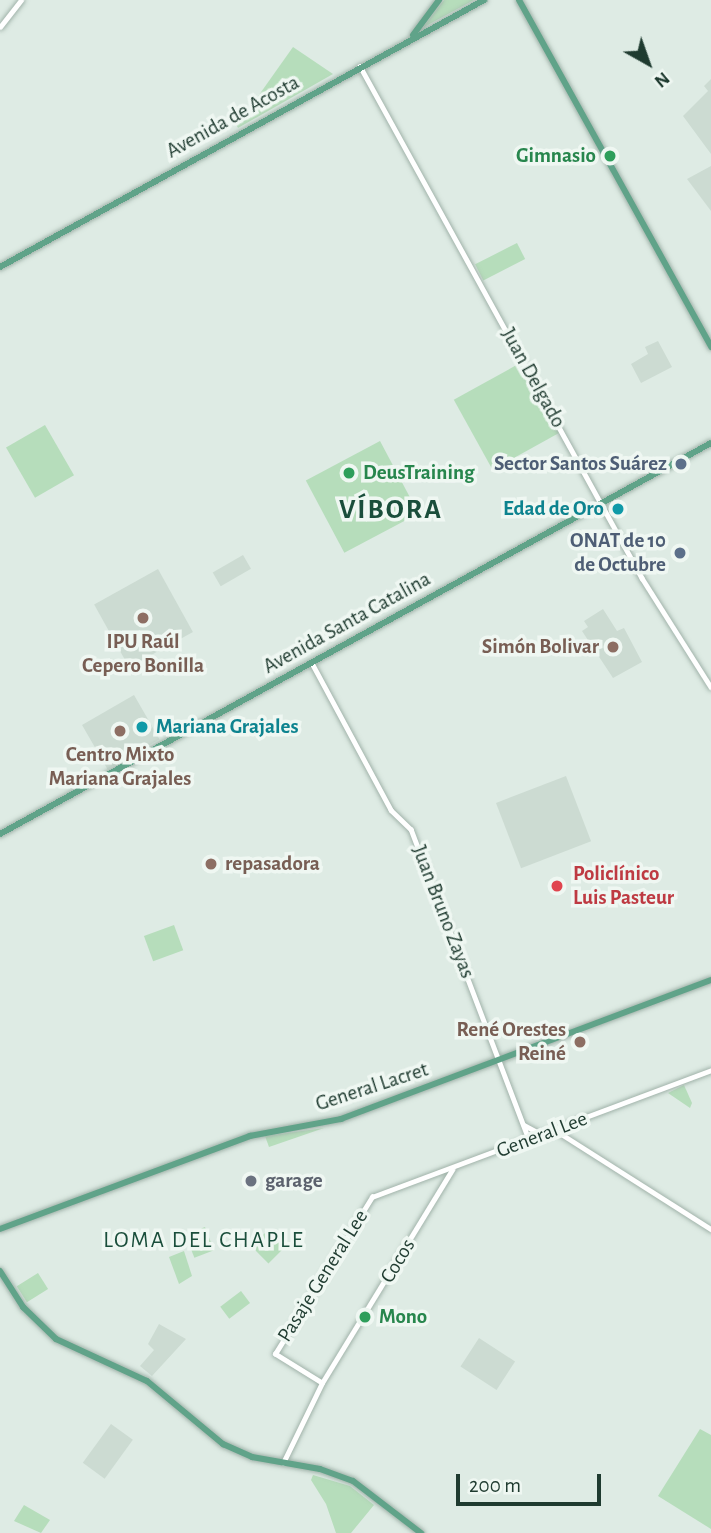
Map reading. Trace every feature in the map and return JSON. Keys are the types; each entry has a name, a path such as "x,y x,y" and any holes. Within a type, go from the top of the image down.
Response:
{"main road":[{"path":"411,39 439,0"},
{"name":"Avenida de Acosta","path":"0,267 360,66 484,0"},
{"path":"519,0 711,347"},
{"name":"Avenida Santa Catalina","path":"0,834 711,443"},
{"name":"General Lacret","path":"0,1229 250,1136 341,1119 499,1062 711,980"},
{"path":"0,1270 23,1307 56,1339 147,1381 231,1449 353,1481 421,1533"}],"street":[{"path":"0,27 21,0"},
{"name":"Juan Delgado","path":"360,66 658,604 711,687"},
{"name":"Juan Bruno Zayas","path":"312,662 391,810 411,829 529,1139"},
{"name":"General Lee","path":"372,1198 711,1070"},
{"path":"524,1125 542,1135"},
{"path":"554,1130 711,1229"},
{"name":"Cocos","path":"283,1463 322,1383 452,1169"},
{"name":"Pasaje General Lee","path":"322,1383 275,1354 372,1198"}],"shaded area":[{"path":"711,79 711,154 683,116 708,91 704,86"},
{"path":"711,166 711,211 687,179"},
{"path":"658,341 672,367 641,383 631,364 648,354 645,347"},
{"path":"243,555 251,569 221,586 213,572"},
{"name":"IPU Raúl Cepero Bonilla","path":"158,569 193,632 129,667 94,604"},
{"name":"Simón Bolivar","path":"603,609 617,631 624,628 642,662 613,678 582,631 588,627 584,621"},
{"name":"Centro Mixto Mariana Grajales","path":"134,695 160,739 108,769 82,725"},
{"path":"566,776 591,841 521,868 496,803"},
{"path":"159,1324 186,1339 152,1376 140,1366 154,1350 148,1344"},
{"path":"479,1338 515,1361 497,1390 460,1367"},
{"path":"111,1424 133,1440 105,1479 83,1463"}],"green space":[{"path":"444,0 474,0 424,27 424,26"},
{"path":"293,47 333,74 238,128 237,126"},
{"path":"517,243 525,259 483,280 475,264"},
{"path":"522,362 561,432 493,470 454,400"},
{"path":"45,425 74,475 35,498 6,448"},
{"path":"380,441 418,513 344,553 306,480"},
{"path":"174,925 183,950 153,961 144,936"},
{"path":"684,1085 692,1103 690,1108 668,1093"},
{"path":"324,1128 269,1147 265,1136"},
{"path":"205,1227 214,1250 194,1258 185,1235"},
{"path":"267,1231 284,1248 268,1264 251,1247"},
{"path":"184,1251 192,1276 179,1284 169,1257"},
{"path":"38,1273 48,1289 27,1302 17,1286"},
{"path":"241,1291 250,1303 229,1319 220,1307"},
{"path":"700,1429 711,1435 711,1529 658,1496"},
{"path":"313,1475 350,1486 374,1505 351,1533 336,1533 326,1504 311,1480"},
{"path":"24,1505 50,1520 41,1533 14,1521"}],"place":[{"name":"Gimnasio","path":"610,156"},
{"name":"Sector Santos Suárez","path":"681,464"},
{"name":"DeusTraining","path":"349,473"},
{"name":"Edad de Oro","path":"618,509"},
{"name":"ONAT de 10 de Octubre","path":"680,553"},
{"name":"IPU Raúl Cepero Bonilla","path":"143,618"},
{"name":"Simón Bolivar","path":"613,647"},
{"name":"Mariana Grajales","path":"142,727"},
{"name":"Centro Mixto Mariana Grajales","path":"120,731"},
{"name":"repasadora","path":"211,864"},
{"name":"Policlínico Luis Pasteur","path":"557,886"},
{"name":"René Orestes Reiné","path":"580,1042"},
{"name":"garage","path":"251,1181"},
{"name":"Mono","path":"365,1317"}],"district":[{"name":"VÍBORA","path":"391,510"},
{"name":"LOMA DEL CHAPLE","path":"204,1241"}]}
